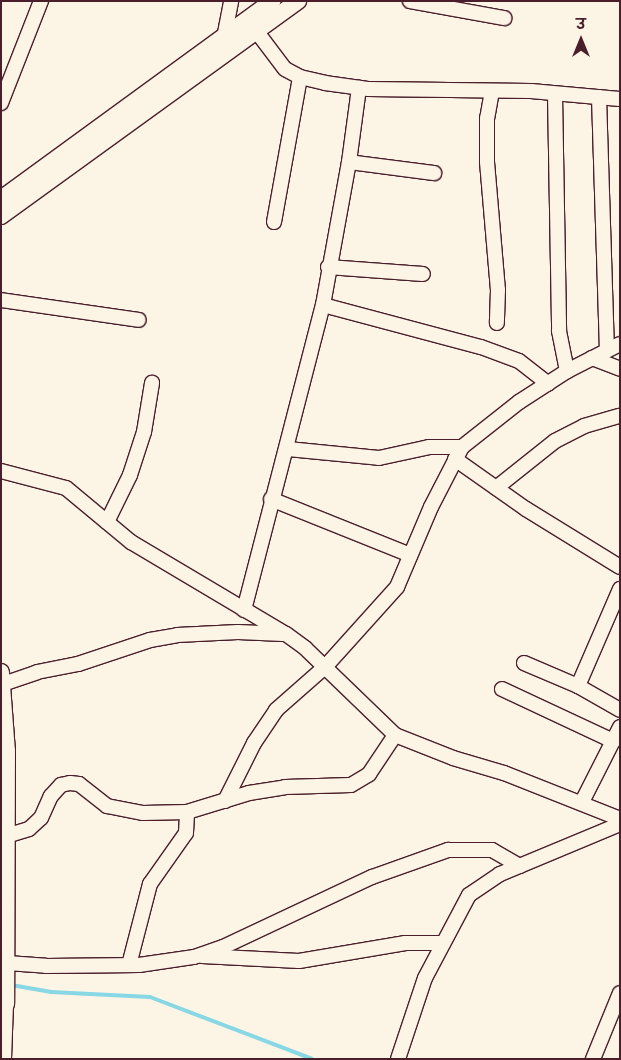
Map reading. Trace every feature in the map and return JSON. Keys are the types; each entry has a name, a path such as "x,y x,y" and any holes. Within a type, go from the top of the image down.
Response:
{"main road":[{"path":"1,199 273,1"},
{"path":"1,216 298,1"},
{"path":"2,678 6,836 6,1004"}],"street":[{"path":"1,103 41,1"},
{"path":"224,38 231,1"},
{"path":"410,1 504,18"},
{"path":"257,32 285,69 300,77 358,88 421,92 492,91 620,99"},
{"path":"274,222 300,77"},
{"path":"244,610 262,544 271,499 288,450 323,305 328,267 349,162 358,88"},
{"path":"492,91 487,118 487,162 497,272 497,323"},
{"path":"555,94 559,332 567,371"},
{"path":"226,801 254,743 276,710 325,667 397,587 410,554 459,453 504,413 567,371 614,347 598,97"},
{"path":"349,162 434,174"},
{"path":"328,267 423,274"},
{"path":"1,300 139,320"},
{"path":"323,305 481,347 520,361 548,384"},
{"path":"592,358 620,369"},
{"path":"108,522 139,449 152,383"},
{"path":"496,488 555,441 584,426 620,416"},
{"path":"288,450 379,458 429,447 459,453 496,488 620,566"},
{"path":"1,471 66,488 131,542 286,634 325,667 395,735 422,747 504,772 620,819"},
{"path":"271,499 410,554"},
{"path":"578,686 620,588"},
{"path":"2,678 150,640 177,635 238,632 286,634"},
{"path":"524,663 578,686 620,710"},
{"path":"502,689 613,741"},
{"path":"582,802 620,728"},
{"path":"6,836 30,829 41,818 51,796 61,785 70,783 79,784 106,806 143,813 187,812 285,787 351,785 369,774 395,735"},
{"path":"128,965 150,884 186,833 187,812"},
{"path":"398,1059 424,978 469,895 500,874 620,824"},
{"path":"199,956 427,855 448,850 492,850 520,866"},
{"path":"7,963 46,966 128,965 199,956 299,961 405,943 443,943"},
{"path":"592,1059 620,993"},
{"path":"4,1059 6,1004"}],"waterway":[{"path":"11,985 51,992 150,997 312,1059"}]}
